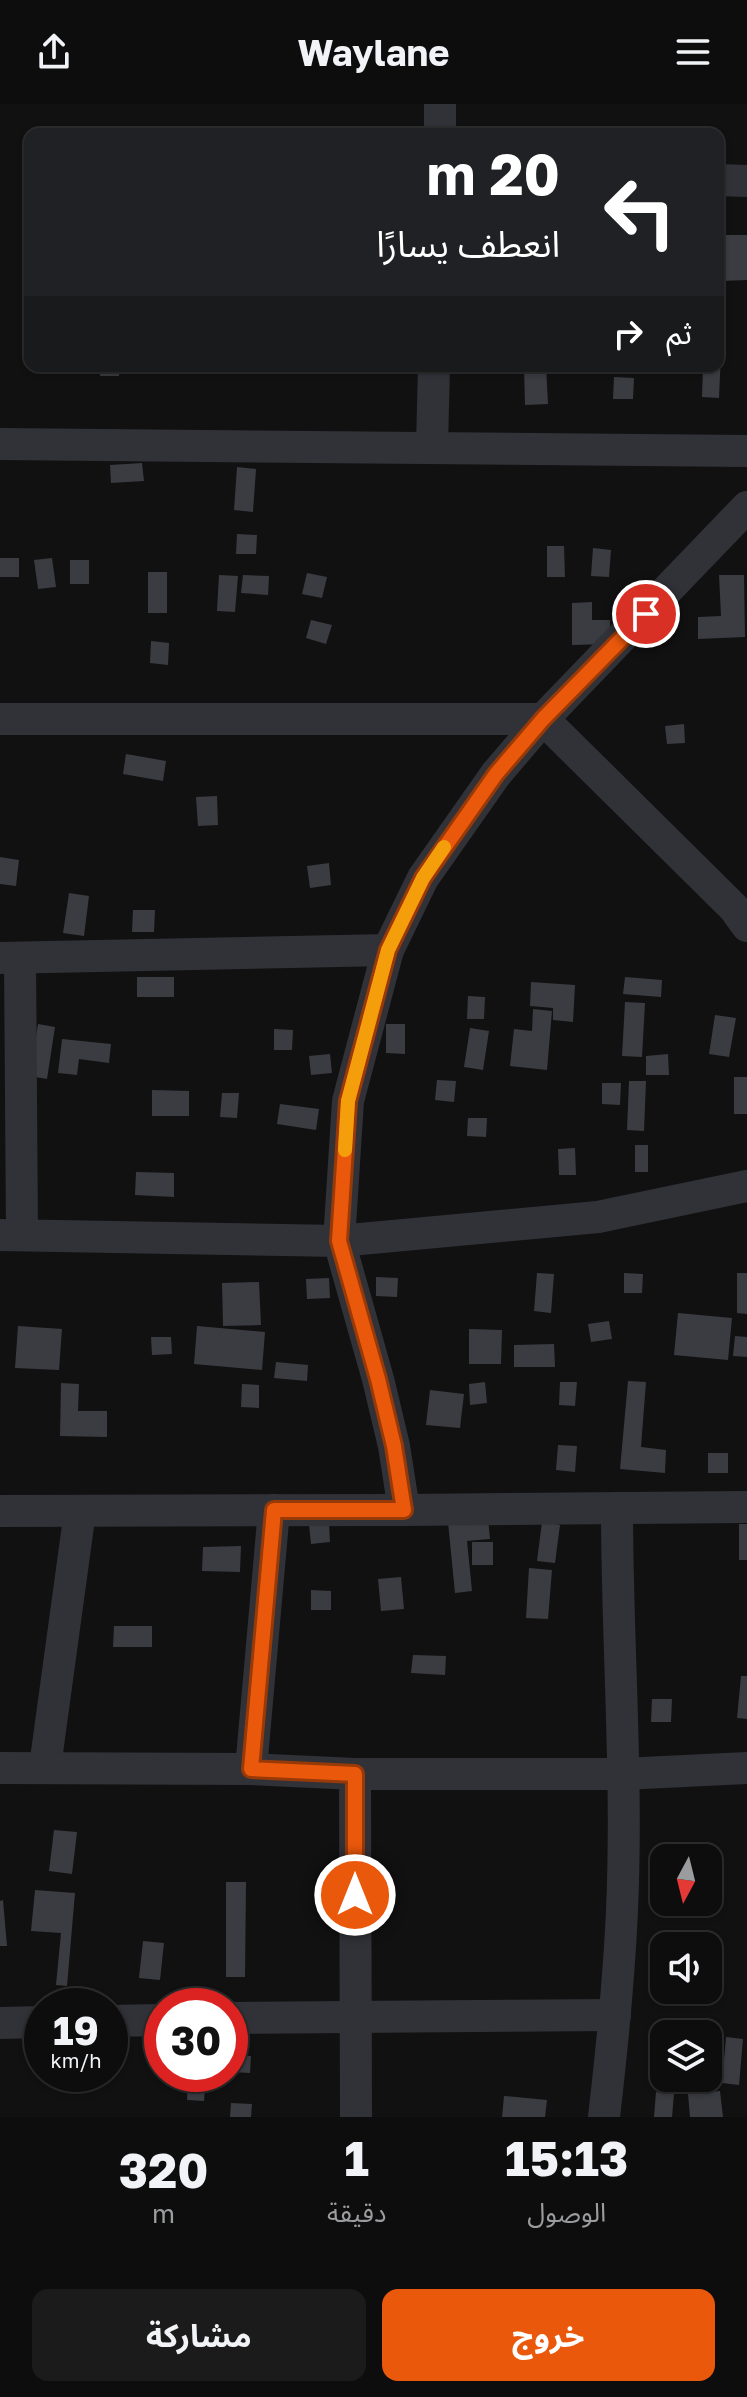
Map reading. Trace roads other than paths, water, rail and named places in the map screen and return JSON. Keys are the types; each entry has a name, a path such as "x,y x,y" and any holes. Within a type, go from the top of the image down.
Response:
{"street":[{"path":"440,104 440,128"},
{"path":"724,180 747,181"},
{"path":"432,446 434,372"},
{"path":"0,444 747,451"},
{"path":"404,1510 394,1446 378,1379 339,1241 348,1101 388,950 423,878 496,774 543,719 747,507"},
{"path":"0,719 543,719 734,908 747,926"},
{"path":"388,950 10,958 11,1235 339,1241 598,1217 747,1186"},
{"path":"0,1511 747,1507"},
{"path":"604,2117 622,1909 617,1508"},
{"path":"251,1769 274,1510"},
{"path":"45,1767 80,1511"},
{"path":"0,1768 251,1769 355,1774 622,1774 747,1768"},
{"path":"355,1774 356,2117"},
{"path":"248,2018 615,2015"},
{"path":"0,2023 24,2022"}]}
